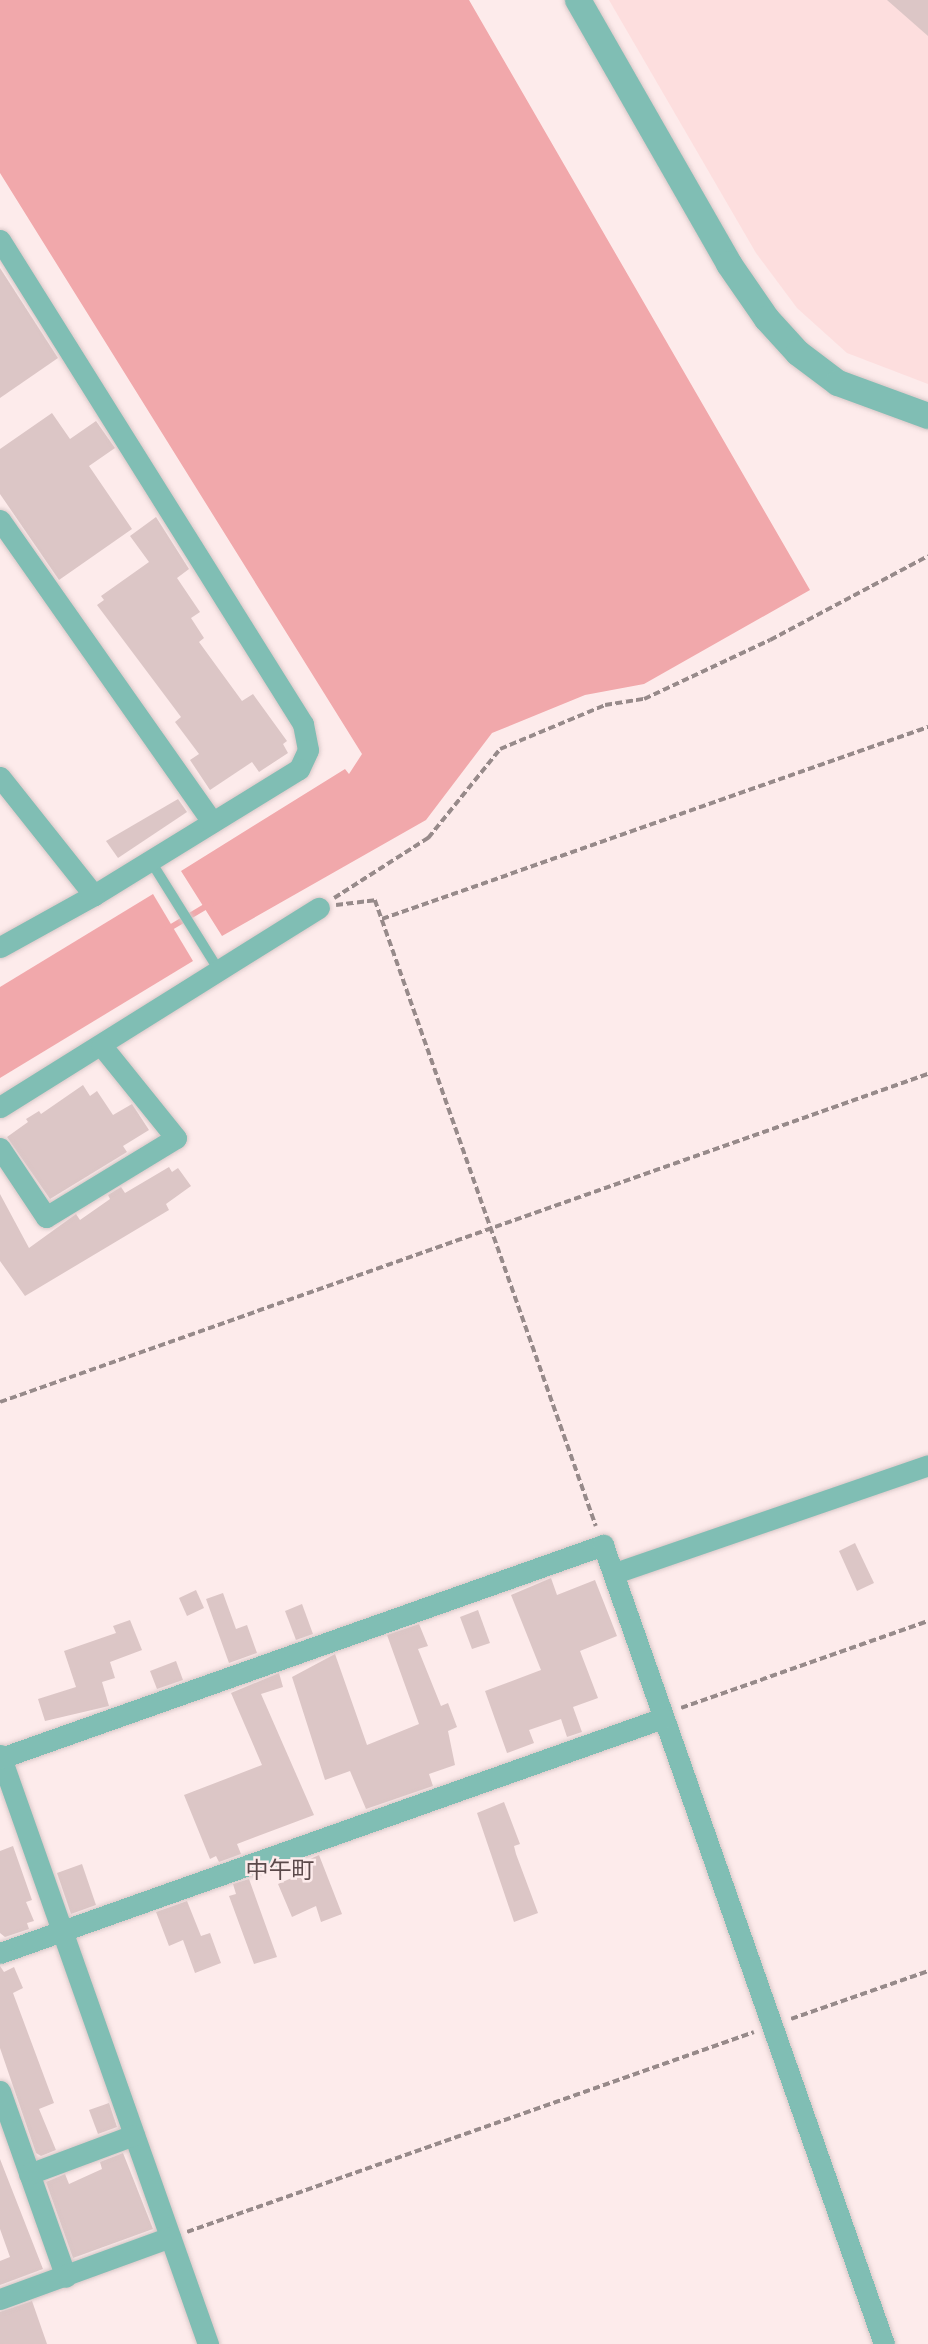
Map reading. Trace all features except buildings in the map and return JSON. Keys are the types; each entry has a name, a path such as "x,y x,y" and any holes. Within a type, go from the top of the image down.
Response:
{"street":[{"path":"578,0 729,264 767,319 798,353 838,383 928,416"},
{"path":"0,240 303,724 308,750 299,769 94,895 4,937"},
{"path":"0,520 212,822"},
{"path":"0,777 94,895"},
{"path":"0,1107 319,908"},
{"path":"0,1148 46,1217 176,1138 102,1045"},
{"path":"615,1573 928,1465"},
{"path":"208,2344 0,1757 603,1545 884,2344"},
{"path":"0,1953 663,1716"},
{"path":"0,2091 66,2277"},
{"path":"29,2174 135,2135"},
{"path":"0,2299 170,2238"}],"lane":[{"path":"150,860 218,969"}],"path":[{"path":"319,908 428,838 500,749 605,705 644,699 770,640 928,556"},
{"path":"382,919 928,727"},
{"path":"319,908 375,900 603,1545"},
{"path":"0,1402 492,1231 928,1074"},
{"path":"663,1716 928,1621"},
{"path":"170,2238 928,1971"}],"shaded area":[{"path":"0,0 469,0 810,590 644,684 585,695 492,733 426,820 222,936 181,871 345,769 349,774 362,754 0,173"},
{"path":"609,0 928,0 928,384 847,353 797,308 756,253"},
{"path":"153,894 193,961 0,1078 0,987"}],"waterway":[{"path":"168,929 210,904"}],"district":[{"name":"中午町","path":"280,1869"}]}
